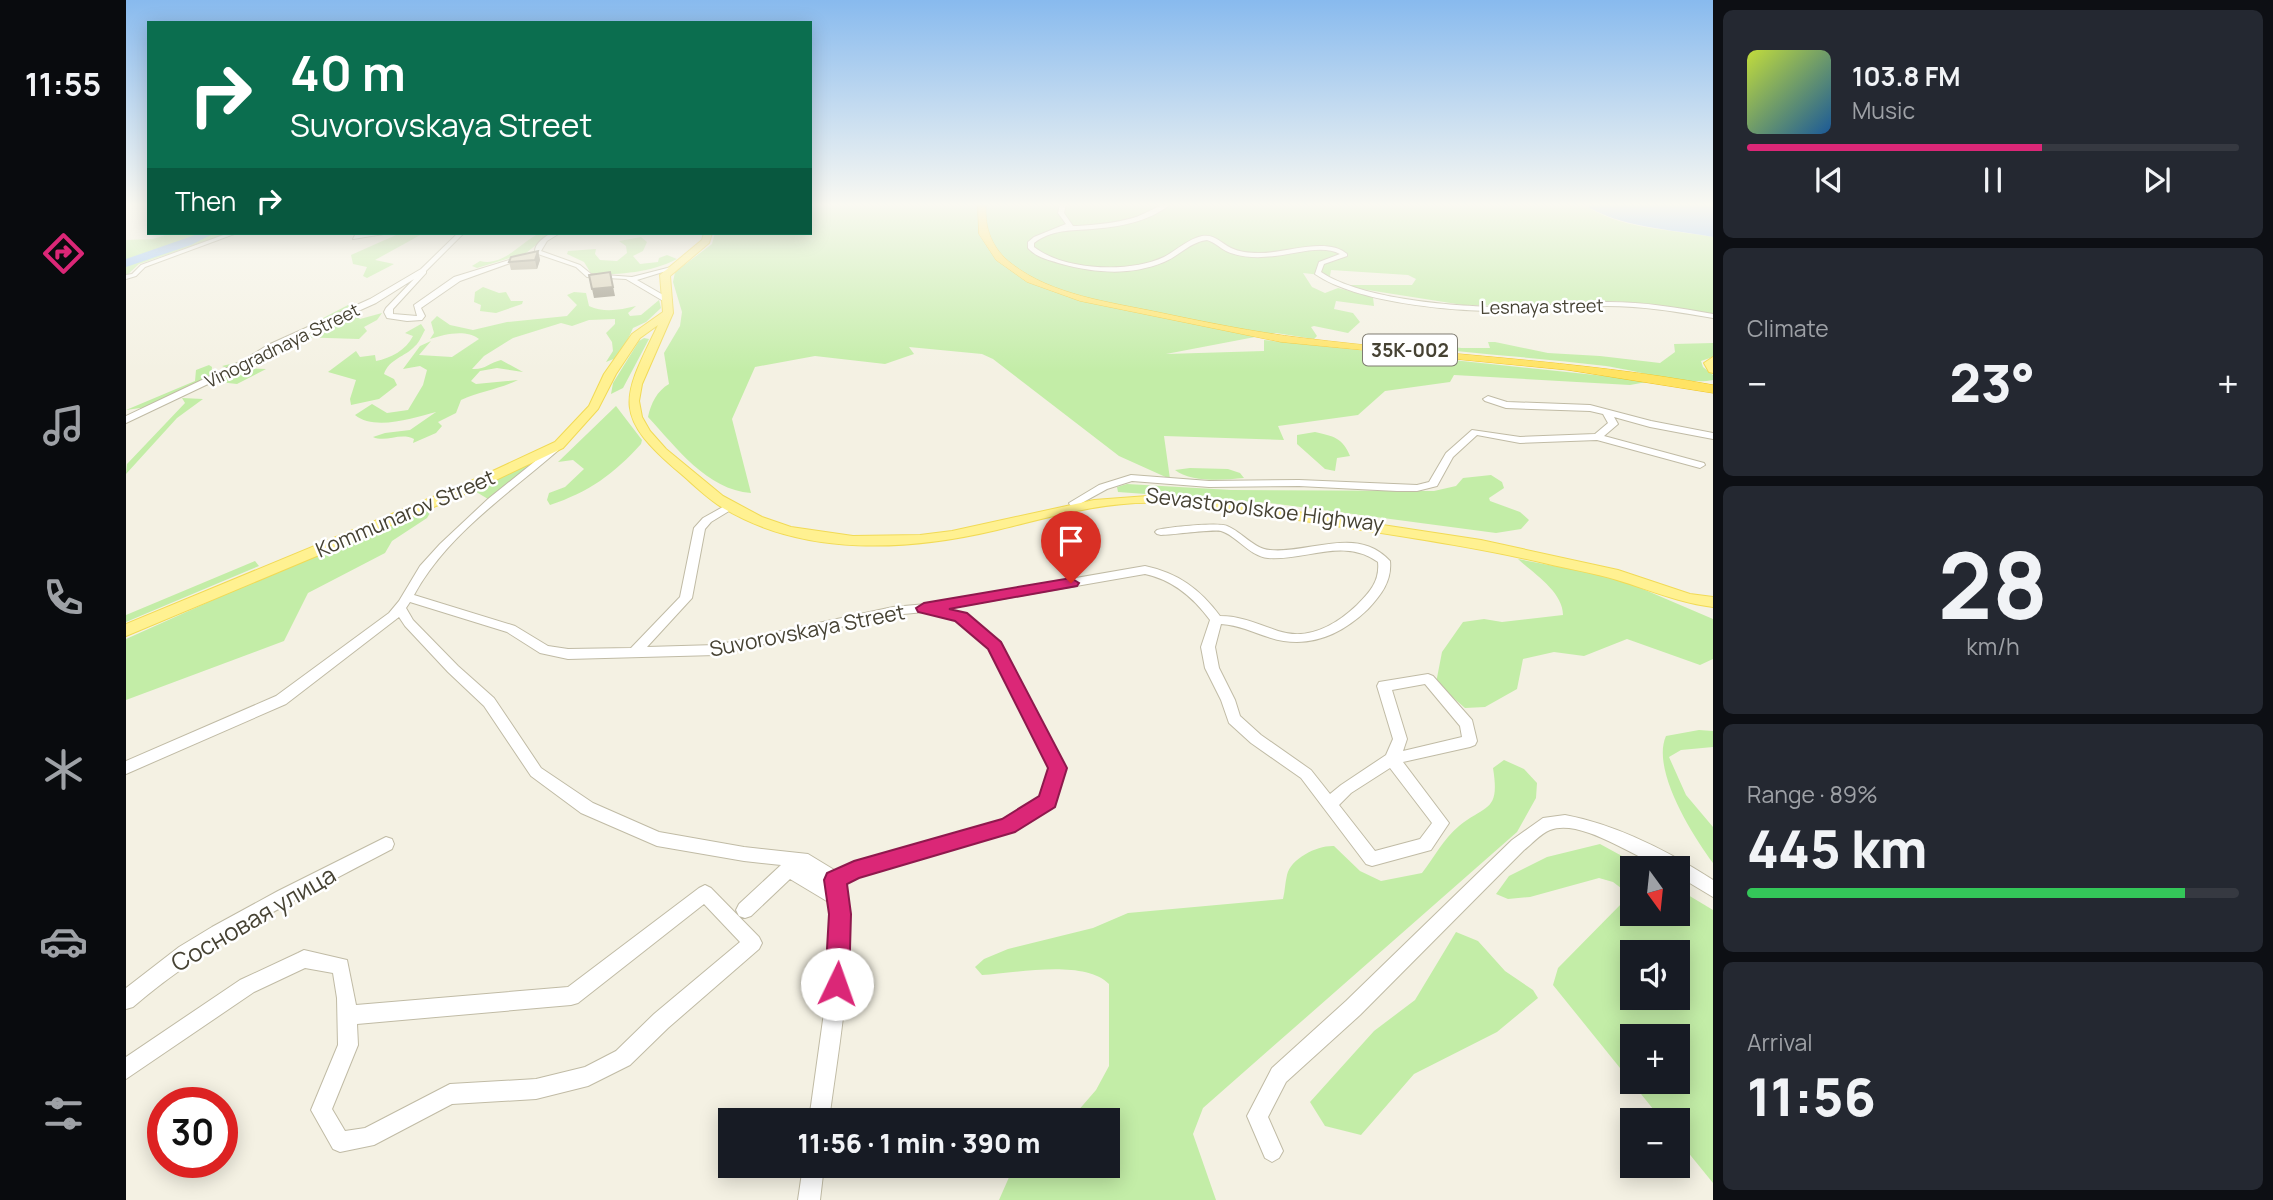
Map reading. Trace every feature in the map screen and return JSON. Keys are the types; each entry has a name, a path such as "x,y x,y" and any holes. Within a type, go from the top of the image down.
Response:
{"highway":[{"name":"35К-002","path":"1003,260 1016,271 1046,286 1201,325 1321,343 1593,371 1708,386"},
{"name":"35К-002","path":"1009,260 1032,277 1071,291 1202,322 1321,343"}],"main road":[{"path":"635,338 659,337 670,309 670,280 675,266 684,260"},
{"name":"Kommunarov Street","path":"126,630 474,485 559,445 594,407 610,374 635,338 670,309"},
{"name":"Sevastopolskoe Highway","path":"659,337 638,388 639,411 643,424 651,435 732,504 774,525 819,537 867,542 916,540 981,530 1073,505 1138,494 1158,494 1283,507 1478,537 1615,567 1713,596"},
{"path":"1713,360 1709,366 1713,370"},
{"name":"Sevastopolskoe Highway","path":"1073,505 1141,498 1221,505 1481,544 1618,575 1688,599 1713,602"},
{"path":"1674,584 1688,599 1713,610"}],"street":[{"path":"126,277 134,275 143,266 160,260"},
{"name":"Vinogradnaya Street","path":"126,420 245,363 271,347 373,301 423,270 433,260"},
{"path":"423,270 411,289 390,308 390,316 419,318 421,316 417,307 457,279 513,260"},
{"path":"563,260 589,276 620,275 631,279 670,309"},
{"name":"Lesnaya street","path":"1058,260 1114,271 1162,260"},
{"name":"Lesnaya street","path":"1325,260 1317,273 1336,285 1371,293 1487,309 1609,304 1713,316"},
{"path":"631,279 675,266"},
{"path":"1488,399 1506,405 1571,405 1713,436"},
{"path":"1597,437 1613,424 1606,412"},
{"path":"1073,505 1104,487 1131,478 1234,485 1298,483 1417,488 1433,484 1437,470 1475,432 1520,440 1597,437 1700,466"},
{"path":"126,768 281,700 403,603 413,582 431,559 559,445"},
{"path":"636,651 686,598 700,528 707,520 732,504"},
{"path":"1161,532 1223,528 1267,554 1348,547 1370,551 1384,561 1386,571 1381,586 1348,622 1325,634 1293,639 1275,635 1249,623 1216,620 1208,647 1212,668 1234,719 1255,739 1306,774 1372,859 1425,845 1441,823 1392,759"},
{"name":"Suvorovskaya Street","path":"403,603 511,629 545,650 596,655 636,651 716,650 893,611 1145,570 1163,573 1192,590 1216,620"},
{"path":"403,603 409,623 489,702 536,772 587,808 657,839 744,854 808,861 836,889 840,914 837,984 821,1108"},
{"name":"Suvorovskaya Street","path":"836,889 854,870 1007,826 1048,801 1057,768 995,646 961,617 924,608"},
{"path":"1329,804 1346,789 1392,759 1470,741 1466,724 1427,679 1384,686 1400,739 1392,759"},
{"path":"1272,1151 1258,1116 1279,1075 1353,1009 1518,845 1550,823 1579,823 1604,831 1685,870 1713,889"},
{"name":"Сосновая улица","path":"126,1000 150,978 195,946 386,844"},
{"path":"745,910 789,869 836,889"},
{"path":"126,1069 247,986 304,959 341,965 348,1045 321,1110 340,1142 367,1138 450,1094 536,1089 588,1076 623,1059 661,1021 753,943 705,893 571,996 347,1015"},
{"path":"126,989 150,978"},
{"path":"809,1200 812,1178"}],"green space":[{"path":"126,260 151,260 139,264 126,276"},
{"path":"352,260 375,260 394,264 367,278 363,276 367,267 353,264"},
{"path":"503,260 477,268 472,266 480,261"},
{"path":"580,260 636,260 640,264 675,260 646,270 592,275"},
{"path":"691,260 1713,260 1713,314 1616,301 1522,306 1463,305 1350,285 1412,285 1416,279 1408,275 1331,270 1330,276 1303,273 1312,287 1325,293 1338,288 1373,297 1374,306 1336,301 1334,309 1353,313 1360,322 1348,333 1314,326 1311,327 1317,336 1314,339 1276,333 1166,354 1264,351 1264,340 1652,381 1630,385 1454,375 1450,382 1385,391 1358,415 1278,426 1284,440 1164,436 1170,479 1119,456 993,359 982,354 909,347 914,354 885,364 815,356 755,367 732,419 751,493 735,490 706,476 648,417 655,398 669,384 664,353 680,326 682,312 673,282 675,272"},
{"path":"483,287 499,293 506,292 511,301 523,301 522,304 496,313 480,311 481,305 474,302 475,292"},
{"path":"574,292 586,293 589,306 600,310 636,306 628,313 630,316 641,315 659,300 661,308 646,322 633,328 623,350 616,358 606,362 613,351 612,342 606,333 615,324 615,319 589,320 572,326 561,323 513,338 484,356 472,369 501,360 523,372 497,368 480,371 471,381 476,384 518,380 461,400 456,413 438,422 442,426 436,433 413,443 414,439 409,437 373,437 410,430 436,412 383,423 363,420 355,415 372,404 387,413 408,410 423,385 427,370 420,366 403,369 420,346 431,341 419,355 452,357 479,339 462,333 430,339 434,333 431,322 437,316 450,325 473,330 507,322 567,316 577,305 567,295"},
{"path":"348,305 362,308 357,316 360,319 382,313 377,320 364,327 367,331 359,339 296,337 304,328"},
{"path":"421,324 425,330 418,343 393,361 384,374 394,379 397,385 379,399 351,405 350,399 356,380 328,372 356,351 360,357 375,355 376,361 392,355 402,349 413,336 405,333"},
{"path":"649,339 623,388 611,394 613,383 639,341"},
{"path":"1488,342 1495,342 1548,353 1660,363 1675,352 1674,344 1713,343 1713,357 1701,361 1703,367 1713,375 1713,380 1690,381 1606,366 1386,343 1462,348 1490,348"},
{"path":"239,362 242,368 266,369 237,384 219,382 229,369 222,366"},
{"path":"209,365 212,367 211,376 147,407 126,410 195,381 196,370"},
{"path":"182,398 203,399 177,418 126,474 127,464 185,403"},
{"path":"616,406 642,440 641,444 600,481 550,505 547,500 549,493 565,487 584,469 573,460 558,462"},
{"path":"1315,432 1337,439 1347,450 1350,456 1337,458 1335,471 1325,469 1297,444 1297,435"},
{"path":"559,445 493,502 473,490 433,508 427,518 392,541 385,553 308,593 284,641 126,700 126,639"},
{"path":"1228,469 1240,473 1244,478 1199,479 1175,470"},
{"path":"1491,475 1502,482 1504,488 1489,498 1490,501 1520,512 1529,520 1521,529 1496,533 1270,503 1118,492 1117,487 1127,484 1231,490 1434,491 1456,486 1463,478"},
{"path":"1518,559 1617,578 1713,619 1713,659 1700,665 1627,639 1584,656 1554,652 1523,659 1517,689 1485,707 1465,708 1436,683 1442,652 1463,622 1484,619 1502,622 1563,615 1562,607 1553,591"},
{"path":"255,561 259,566 126,622 126,615"},
{"path":"1699,730 1713,731 1713,747 1681,750 1669,757 1686,795 1713,827 1713,863 1685,819 1664,766 1666,736"},
{"path":"1504,760 1524,769 1537,783 1536,798 1517,832 1203,1108 1193,1134 1216,1200 999,1200 1009,1178 1120,1178 1120,1108 1080,1108 1096,1090 1109,1066 1109,984 1098,976 1067,970 1031,970 982,975 975,967 984,959 1008,949 1093,928 1128,913 1283,899 1287,875 1294,863 1313,850 1328,846 1334,846 1360,871 1381,881 1422,873 1454,831 1484,810 1493,800 1493,768"},
{"path":"1600,844 1622,856 1620,887 1599,878 1530,897 1508,899 1496,894 1509,876 1547,857"},
{"path":"1690,896 1713,910 1713,1183 1690,1155 1690,1108 1652,1108 1641,1094 1690,1094 1690,1024 1620,1024 1620,1068 1553,985 1558,968 1620,905 1620,926 1690,926"},
{"path":"1456,932 1478,941 1505,971 1533,990 1538,998 1497,1032 1414,1074 1361,1135 1325,1126 1310,1102 1374,1031 1415,1000"}],"building":[{"path":"610,272 613,287 592,289 589,275"}],"waterway":[{"path":"126,263 135,260"}],"route":[{"path":"837,984 840,914 835,880 854,870 1007,826 1048,801 1057,768 995,646 961,617 924,608 1071,583"}]}
